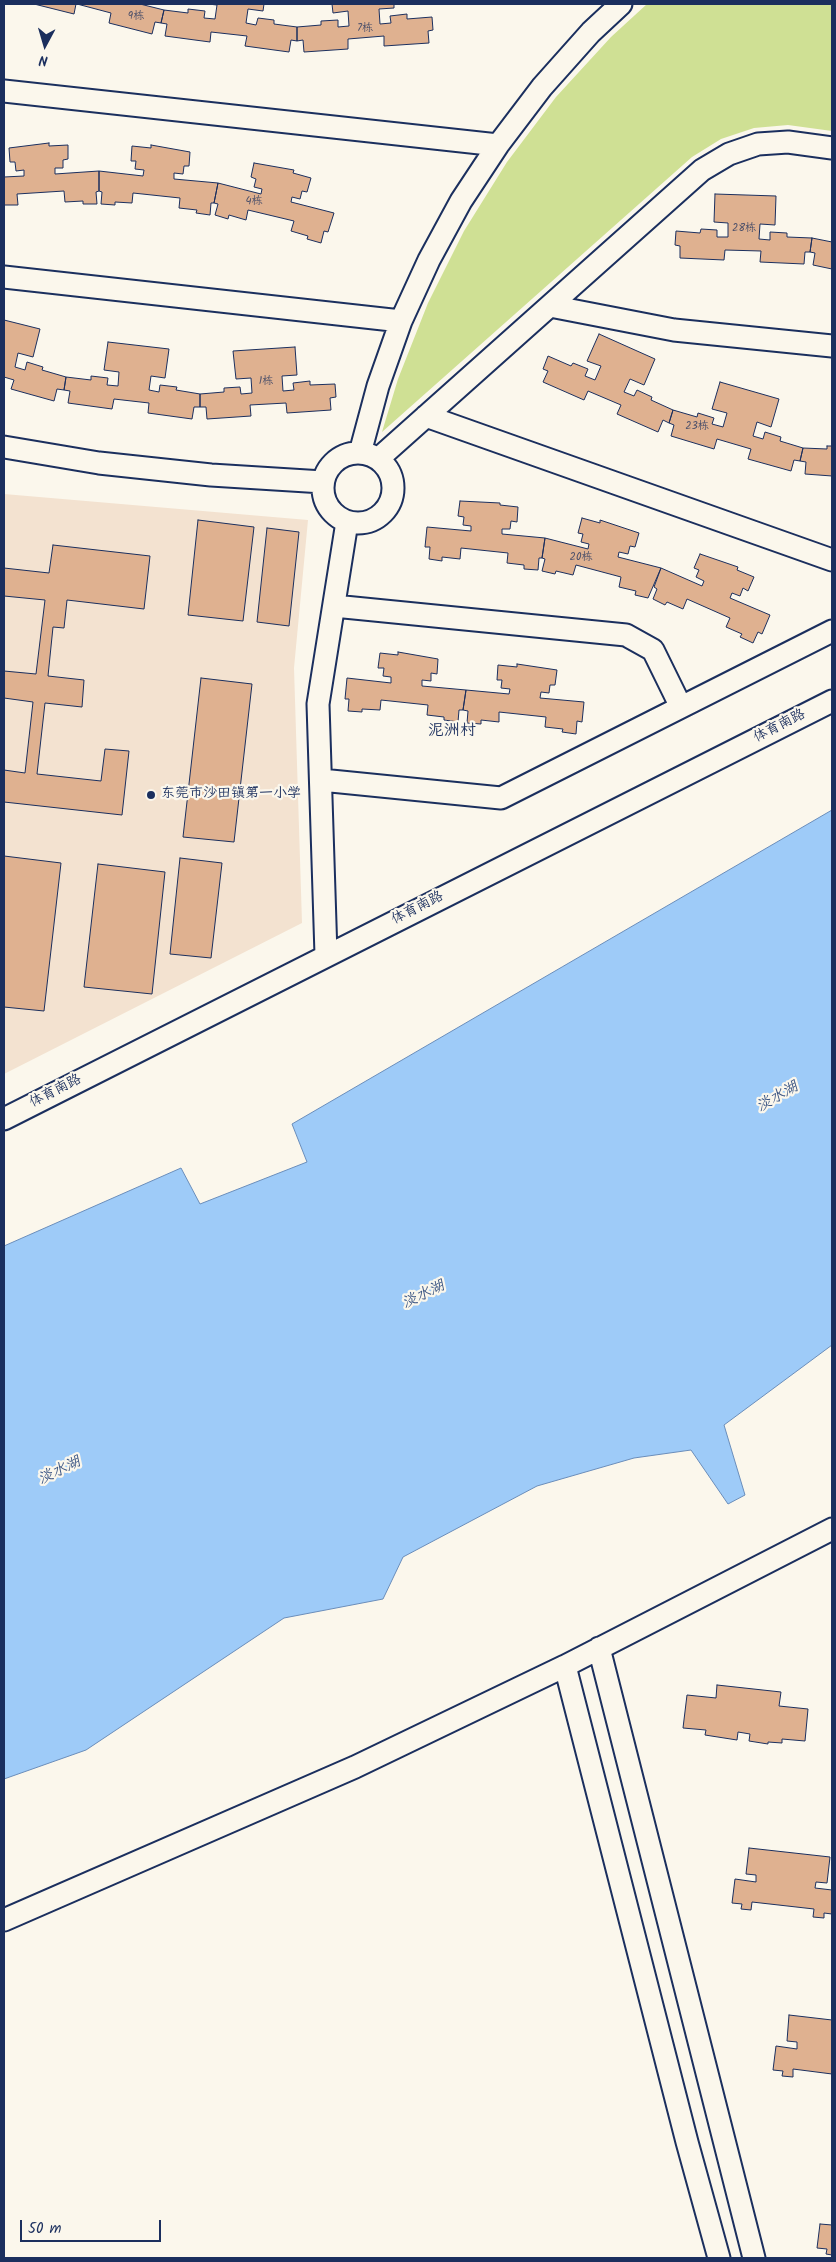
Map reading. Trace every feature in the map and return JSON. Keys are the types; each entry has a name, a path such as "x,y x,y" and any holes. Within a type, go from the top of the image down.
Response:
{"street":[{"path":"369,456 378,386 401,321 429,260 456,210 498,144 542,86 591,32 621,4"},
{"path":"4,91 498,144"},
{"path":"369,456 385,466 393,484 390,504 377,518 367,522 347,522 334,514 325,502 323,482 332,464 339,458 369,456 426,416 702,170 728,154 758,144 788,142 832,148"},
{"path":"4,277 401,321"},
{"path":"550,306 674,330 832,346"},
{"path":"426,416 832,560"},
{"path":"4,447 99,463 183,472 323,482"},
{"path":"326,955 318,704 347,522"},
{"path":"334,606 626,635 654,650 681,707"},
{"path":"321,780 501,798 832,631"},
{"name":"体育南路","path":"4,1118 832,700"},
{"path":"4,1920 355,1767 565,1666 832,1529"},
{"path":"600,1648 721,2134 754,2258"},
{"path":"565,1666 687,2142 719,2258"},
{"path":"687,2142 721,2134"}],"shaded area":[{"name":"东莞市沙田镇第一小学","path":"4,494 308,520 294,668 302,923 4,1074"}],"green space":[{"path":"647,4 832,4 832,131 788,125 754,128 721,139 692,157 382,432 398,379 428,303 464,231 507,162 556,97 611,37"}],"water":[{"name":"淡水湖","path":"832,810 832,1345 724,1425 745,1495 728,1504 691,1450 634,1458 537,1486 403,1557 383,1599 284,1618 86,1750 4,1779 4,1246 181,1168 200,1204 307,1162 292,1124"}],"building":[{"path":"34,4 76,4 74,14"},
{"path":"77,4 140,4 164,10 161,23 155,22 152,34 109,23 111,13"},
{"path":"208,4 264,4 263,11 248,9 246,23 256,25 258,18 274,20 274,24 297,27 297,41 291,40 289,52 245,46 247,36 211,32 210,42 165,36 167,24 161,23 164,10 188,13 188,9 205,11 204,18 215,19 217,5"},
{"path":"332,4 394,4 394,8 379,9 380,24 391,23 390,16 407,14 407,19 432,17 433,30 428,31 429,43 384,46 384,36 348,39 348,49 304,52 303,40 297,41 297,27 321,25 321,21 338,20 338,27 349,26 348,11 333,13"},
{"path":"49,143 49,146 68,145 68,159 63,160 63,168 55,168 55,174 99,171 99,191 96,192 97,204 83,204 83,201 65,202 64,191 17,194 18,205 4,205 4,177 24,176 24,170 16,171 15,162 10,162 9,148"},
{"path":"151,145 190,152 189,166 184,166 183,174 174,173 174,179 218,183 214,203 211,203 210,215 196,213 197,210 179,208 180,198 133,193 132,203 115,202 115,205 101,204 102,192 99,191 99,171 143,176 144,170 135,169 136,161 131,161 132,146 151,148"},
{"path":"254,163 294,170 293,173 311,178 307,192 302,191 300,199 292,197 291,202 334,213 328,232 324,231 321,243 307,239 308,236 291,231 294,221 248,210 246,220 229,215 228,219 215,215 218,204 214,203 218,183 261,194 262,189 254,187 256,179 251,177"},
{"path":"715,194 776,196 775,225 760,224 759,239 770,240 770,232 787,233 787,237 812,238 810,252 805,252 804,264 760,262 761,251 725,250 724,260 680,258 680,246 675,245 676,231 700,233 701,229 717,230 717,237 728,237 728,223 714,222"},
{"path":"812,238 832,242 832,269 813,265 815,253 810,252"},
{"path":"4,320 40,329 33,357 18,353 15,367 25,370 27,362 43,367 42,370 66,377 64,390 57,389 54,401 11,389 14,380 4,377"},
{"path":"599,334 655,359 644,385 630,379 624,392 634,396 637,390 652,397 651,400 673,410 669,423 663,420 658,432 617,414 621,405 588,391 584,400 543,382 548,371 543,369 548,356 571,366 573,363 588,369 585,376 595,380 601,366 587,361"},
{"path":"108,342 169,349 165,378 151,376 149,390 159,392 160,385 177,387 176,390 200,394 200,407 194,407 192,419 148,413 149,403 114,399 112,409 68,403 70,391 64,390 66,377 91,380 91,376 108,378 107,385 118,386 119,372 104,370"},
{"path":"295,347 297,375 282,376 283,391 294,390 293,383 310,381 310,385 335,384 336,397 330,398 331,410 287,413 286,403 250,405 251,416 207,419 206,407 200,407 200,394 224,392 224,388 240,387 241,394 252,393 251,378 236,379 233,351"},
{"path":"720,382 779,399 771,427 757,422 753,436 763,439 765,432 781,437 780,441 803,448 800,461 794,460 791,471 748,459 751,449 717,439 714,449 671,436 674,425 669,423 673,410 697,417 698,413 714,418 712,424 723,427 727,413 712,409"},
{"path":"827,446 832,446 832,476 805,474 806,462 800,461 803,448 827,449"},
{"path":"460,501 500,503 500,505 518,507 517,522 511,521 510,529 502,529 502,534 545,538 542,558 539,558 538,570 524,569 524,565 507,563 508,553 461,548 460,559 442,557 442,561 429,559 430,547 425,547 427,527 471,531 471,526 463,525 464,517 458,516"},
{"path":"582,518 600,523 600,520 639,533 635,547 630,546 628,554 619,552 618,557 661,568 648,598 635,595 636,591 619,587 621,577 576,565 573,575 556,571 555,574 542,571 545,559 542,558 545,538 588,549 589,544 581,542 583,534 578,533"},
{"path":"198,520 254,527 243,621 188,615"},
{"path":"267,528 299,532 289,626 257,622"},
{"path":"53,545 150,556 144,609 67,600 64,628 53,627 48,676 84,680 82,707 45,703 37,774 101,781 105,749 129,751 122,815 4,802 4,770 25,773 33,702 4,698 4,671 36,674 45,600 4,596 4,568 49,573"},
{"path":"700,554 738,567 737,570 754,577 748,591 743,588 740,596 732,593 730,598 770,615 762,634 758,632 753,643 740,637 742,634 726,627 730,618 687,599 683,609 667,602 665,605 653,599 657,589 654,587 661,568 702,586 704,581 696,577 699,570 694,568"},
{"path":"398,652 438,659 437,674 431,673 431,681 422,680 422,686 466,690 463,710 459,710 458,722 444,720 444,717 427,715 428,705 381,700 380,710 362,709 362,712 348,711 349,699 345,699 347,678 391,683 391,677 383,676 384,668 378,668 380,653 398,655"},
{"path":"517,664 557,670 555,685 550,685 549,693 541,692 540,698 584,702 582,722 577,721 576,734 562,732 563,729 545,727 546,717 499,712 499,722 481,720 481,724 467,723 468,711 463,710 466,690 509,694 510,689 501,688 502,680 497,680 498,665 517,667"},
{"path":"201,678 252,684 234,842 183,837"},
{"path":"4,856 61,863 44,1011 4,1007"},
{"path":"180,858 222,863 211,958 170,954"},
{"path":"98,864 165,872 152,994 84,987"},
{"path":"717,1685 781,1692 779,1706 808,1709 805,1741 782,1739 782,1743 768,1742 768,1744 749,1741 750,1734 738,1732 737,1740 705,1735 706,1730 683,1728 687,1695 716,1698"},
{"path":"749,1848 830,1857 827,1883 816,1882 815,1888 832,1890 832,1914 824,1913 824,1918 813,1917 814,1909 752,1902 751,1910 741,1909 742,1904 732,1903 735,1879 756,1882 756,1875 746,1874"},
{"path":"789,2015 832,2020 832,2074 793,2069 793,2077 782,2076 783,2071 773,2070 776,2046 797,2049 797,2042 787,2041"},
{"path":"820,2224 832,2225 832,2255 826,2254 827,2249 817,2248"}],"place":[{"name":"东莞市沙田镇第一小学","path":"151,795"}],"district":[{"name":"泥洲村","path":"452,732"}]}
